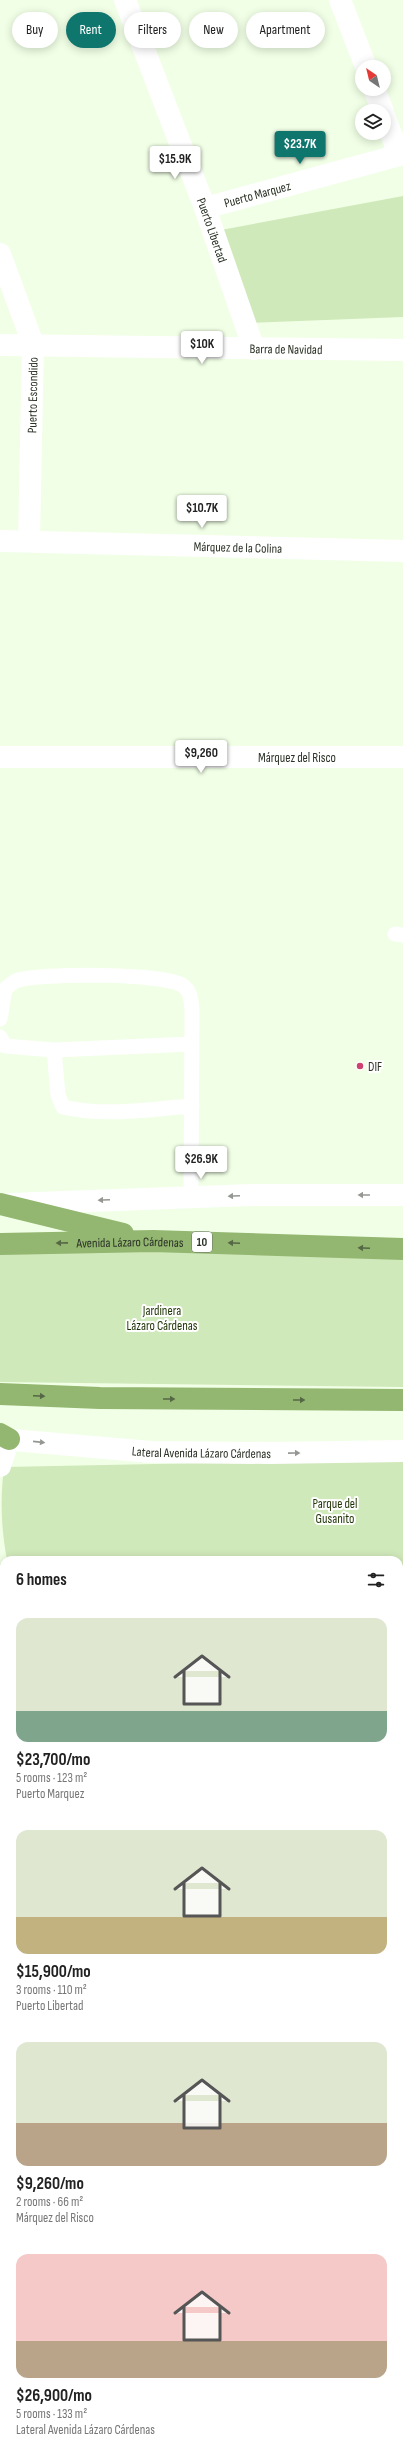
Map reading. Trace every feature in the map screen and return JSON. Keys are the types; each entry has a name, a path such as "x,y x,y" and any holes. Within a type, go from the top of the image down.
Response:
{"highway":[{"path":"0,1204 153,1241"},
{"name":"Avenida Lázaro Cárdenas","path":"0,1244 153,1241 403,1249"},
{"path":"0,1394 100,1398 403,1400"}],"street":[{"name":"Puerto Libertad","path":"125,0 204,208 254,349"},
{"path":"340,0 363,60"},
{"path":"391,131 401,155"},
{"name":"Puerto Marquez","path":"204,208 401,155"},
{"name":"Puerto Escondido","path":"0,254 33,344 29,541"},
{"name":"Barra de Navidad","path":"0,345 33,344 254,349 403,350"},
{"name":"Márquez de la Colina","path":"0,541 403,551"},
{"name":"Márquez del Risco","path":"0,757 403,757"},
{"path":"0,1204 191,1197 403,1195"},
{"path":"0,1466 3,1437"},
{"name":"Lateral Avenida Lázaro Cárdenas","path":"3,1437 151,1452 270,1453 403,1450"}],"lane":[{"path":"0,1019 5,988 17,980 75,976 128,976 181,984 189,992 192,1009 191,1197"},
{"path":"0,1037 5,1046 54,1050 192,1044"},
{"path":"54,1050 58,1095 63,1107 81,1111 103,1112 192,1106"}],"green space":[{"path":"403,196 403,317 250,323 221,230"},
{"name":"Jardinera Lázaro Cárdenas","path":"144,1251 403,1257 403,1387 0,1382 0,1253"},
{"name":"Parque del Gusanito","path":"403,1459 403,1556 6,1556 3,1537 2,1514 4,1467"}],"place":[{"name":"DIF","path":"360,1066"}]}
